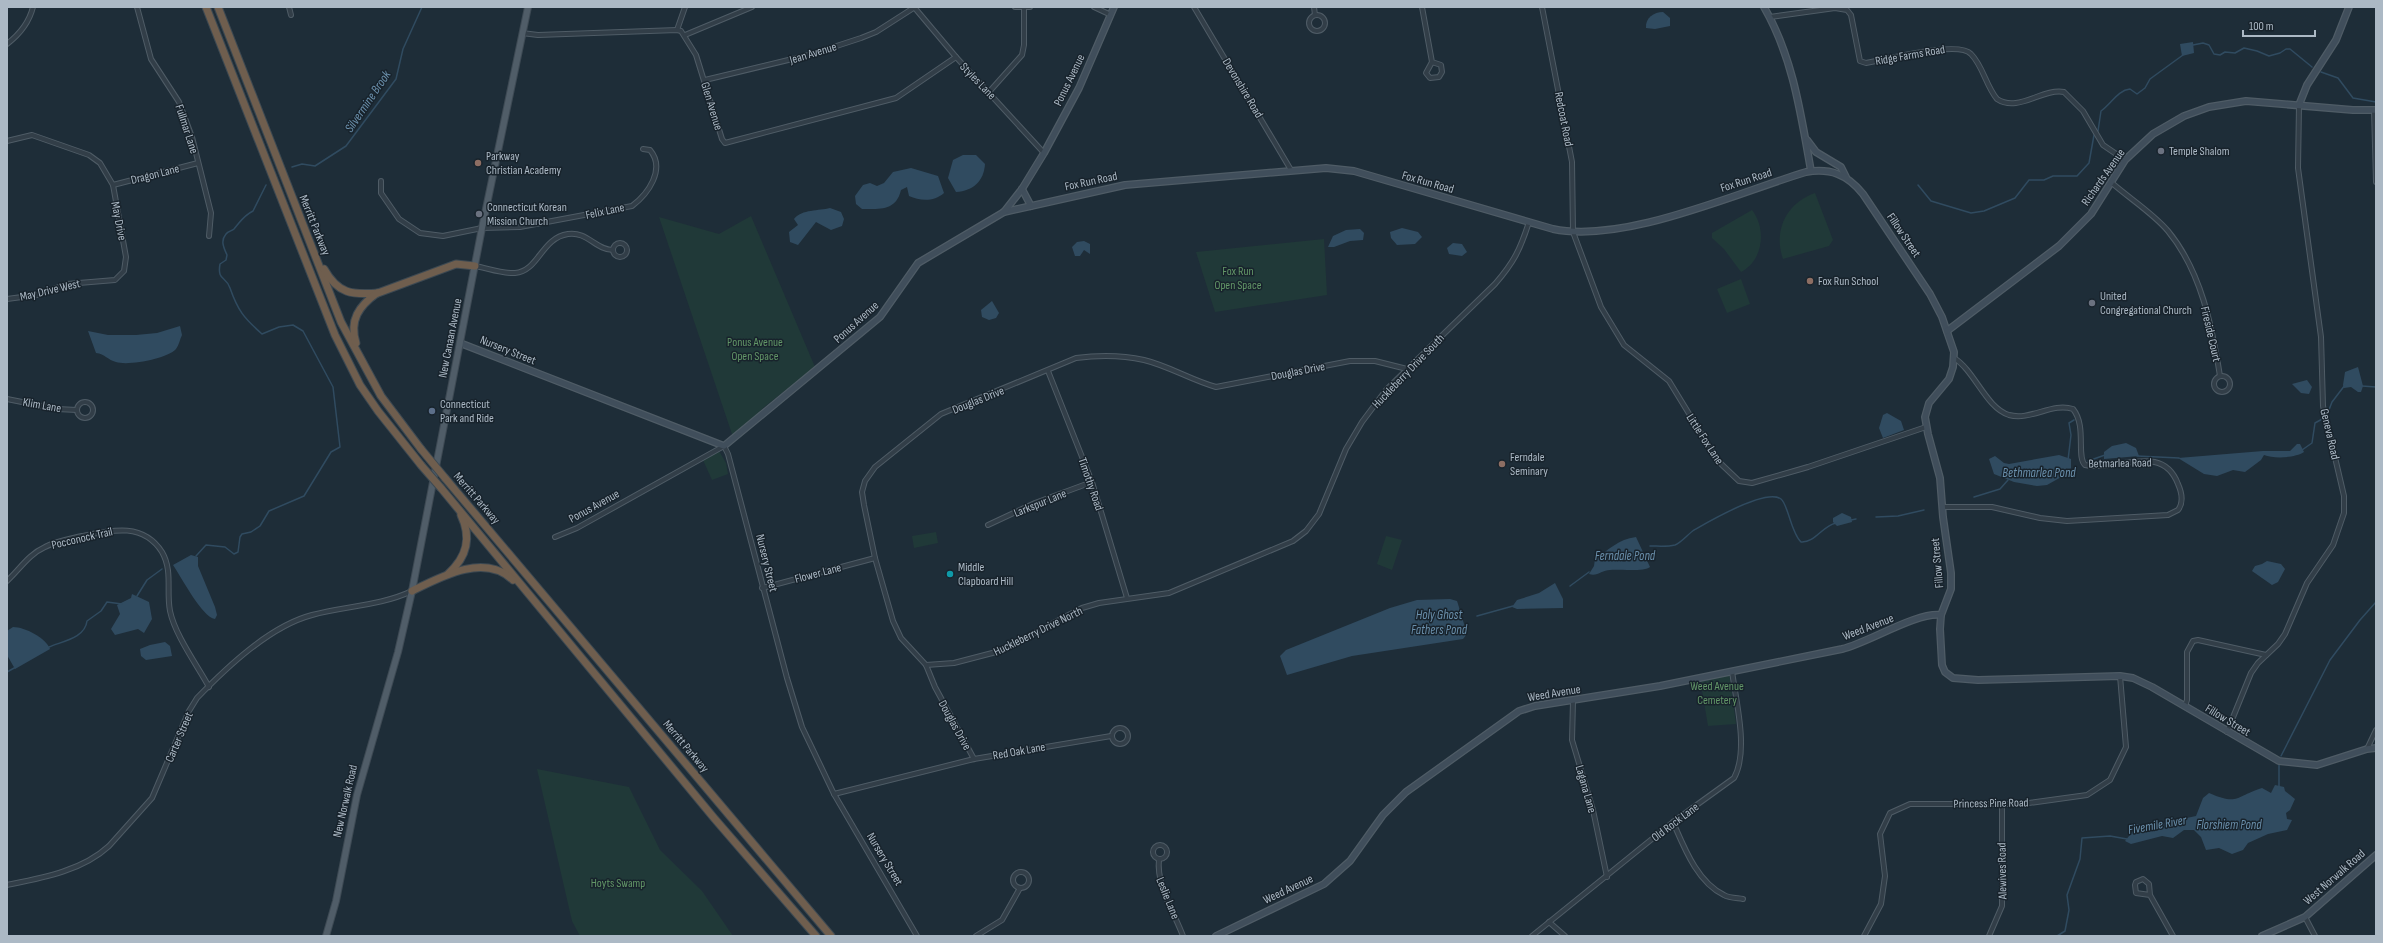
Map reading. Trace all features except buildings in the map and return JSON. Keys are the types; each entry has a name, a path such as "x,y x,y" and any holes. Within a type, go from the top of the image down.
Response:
{"highway":[{"name":"Merritt Parkway","path":"206,7 335,335 360,385 378,412 421,465 455,504 714,818 816,936"},
{"name":"Merritt Parkway","path":"218,7 341,322 362,364 390,409 445,478 831,936"},
{"path":"312,248 333,283 340,289 355,294 378,293 456,264 475,266"},
{"path":"362,364 353,336 353,325 359,309 378,293"},
{"path":"445,577 457,566 464,555 468,542 467,531 455,504"},
{"path":"412,592 445,577 478,567 499,569 532,598"}],"main road":[{"name":"New Canaan Avenue","path":"392,672 412,592 482,228 528,7"},
{"name":"New Norwalk Road","path":"326,936 336,901 361,777 392,672"}],"street":[{"path":"7,44 22,31 30,18 33,7"},
{"name":"Fullmar Lane","path":"137,7 150,59 179,102 198,163 211,213 209,236"},
{"path":"289,7 291,15"},
{"path":"677,30 685,7"},
{"path":"522,33 538,35 677,30 685,35 752,7"},
{"name":"Styles Lane","path":"914,7 956,57 1044,153"},
{"name":"Jean Avenue","path":"705,80 809,55 861,38 876,32 914,7"},
{"path":"1015,7 1024,9 1030,7"},
{"path":"1094,7 1111,15"},
{"name":"Ponus Avenue","path":"555,537 577,528 724,446 880,317 918,263 1004,212 1022,189 1044,153 1079,88 1114,7"},
{"name":"Devonshire Road","path":"1194,7 1291,170"},
{"path":"1314,7 1315,15"},
{"path":"1422,7 1432,62 1426,70 1427,75 1430,78 1439,77 1442,69 1441,65 1432,62"},
{"name":"Redcoat Road","path":"1542,7 1572,162 1573,232"},
{"name":"Fillow Street","path":"1764,7 1784,46 1811,171 1826,170 1846,176"},
{"path":"2299,105 2307,85 2338,36 2349,7"},
{"name":"Ridge Farms Road","path":"1770,17 1835,8 1847,10 1851,15 1860,61 1866,63 1949,48 1969,51 1975,58 1997,99 2002,102 2015,103 2053,92 2064,92 2083,111 2099,140 2125,160"},
{"path":"989,92 1022,55 1024,45 1024,9"},
{"path":"1315,15 1322,17 1325,21 1324,28 1319,31 1314,31 1309,25 1310,20 1315,15"},
{"name":"Glen Avenue","path":"685,35 705,80 722,139 726,143 896,98 956,57"},
{"name":"Richards Avenue","path":"1947,331 2059,246 2091,214 2112,183 2125,160 2153,134 2184,116 2203,108 2246,101 2375,110"},
{"name":"Geneva Road","path":"2227,732 2251,673 2266,655 2278,644 2285,634 2307,583 2333,545 2344,513 2344,496 2324,413 2321,337 2298,168 2299,105"},
{"path":"2375,110 2376,182"},
{"path":"7,141 32,136 89,155 100,163 113,185"},
{"name":"Fillow Street","path":"1805,138 1816,152 1841,167 1846,176 1863,194 1930,294 1947,331 1954,358 1949,379 1929,403 1926,412 1926,427 1940,478 1951,583 1950,595 1941,614 1942,665 1947,675 1952,678 1978,680 2120,676 2140,681 2185,706 2271,758 2294,765 2324,764 2367,749 2376,748"},
{"name":"Felix Lane","path":"482,228 520,227 632,206 644,198 652,182 656,167 655,156 650,150 643,149"},
{"path":"1826,157 1826,170"},
{"name":"Dragon Lane","path":"113,185 198,163"},
{"name":"Fox Run Road","path":"1004,212 1124,185 1326,168 1354,171 1529,222 1573,232 1594,232 1658,220 1811,171"},
{"path":"381,181 381,192 390,208 399,219 420,233 443,236 482,228"},
{"name":"Fireside Court","path":"2112,183 2168,230 2190,261 2204,301 2220,376"},
{"name":"May Drive","path":"113,185 126,256"},
{"path":"1022,189 1031,206"},
{"name":"Huckleberry Drive South","path":"1127,598 1169,592 1293,541 1306,531 1319,514 1346,448 1362,422 1386,390 1495,284 1518,254 1529,222"},
{"name":"Little Fox Lane","path":"1573,232 1601,308 1616,334 1624,345 1669,381 1718,461 1739,481 1752,483 1808,467 1926,427"},
{"path":"475,266 506,272 520,272 535,261 551,240 571,234 582,235 603,248 613,250"},
{"name":"May Drive West","path":"7,299 36,294 67,284 115,280 124,271 126,256"},
{"name":"Nursery Street","path":"460,343 724,446 728,454 762,588 802,727 834,794 917,936"},
{"name":"Douglas Drive","path":"974,759 934,687 926,665 901,638 893,621 875,558 862,492 864,481 875,467 942,414 1048,372 1076,358 1116,357 1144,360 1199,382 1216,387 1350,361 1375,361 1407,369"},
{"name":"Betmarlea Road","path":"1942,506 1992,507 2040,518 2080,520 2168,515 2178,510 2182,499 2175,475 2160,463 2150,461 2085,465 2081,459 2080,422 2072,409 2058,408 2023,416 2008,415 1995,407 1964,364 1954,358"},
{"name":"Timothy Road","path":"1048,372 1092,482 1127,598"},
{"name":"Fireside Court","path":"2220,376 2226,376 2230,381 2230,387 2225,392 2218,391 2214,385 2216,379 2220,376"},
{"name":"Klim Lane","path":"7,399 57,409 77,410"},
{"name":"Larkspur Lane","path":"988,525 1035,503 1092,482"},
{"name":"Pocconock Trail","path":"7,581 32,555 58,541 110,530 127,529 142,533 152,540 162,552 170,580 170,610 174,622 209,687"},
{"name":"Flower Lane","path":"762,588 875,558"},
{"name":"Carter Street","path":"7,885 43,877 81,864 109,846 152,798 189,711 209,687 265,639 296,620 387,600 412,592"},
{"name":"Huckleberry Drive North","path":"926,665 954,663 1000,651 1082,608 1127,598"},
{"name":"Weed Avenue","path":"1216,936 1239,923 1305,894 1330,880 1350,861 1384,815 1402,796 1510,716 1528,708 1732,671 1852,646 1928,615 1941,614"},
{"path":"2185,706 2187,700 2187,652 2193,641 2198,640 2266,655"},
{"name":"Old Rock Lane","path":"1532,936 1607,877 1673,822 1725,786 1738,770 1742,749 1732,671"},
{"name":"Princess Pine Road","path":"1864,936 1881,904 1885,876 1880,834 1890,813 1910,804 2022,804 2087,795 2110,780 2126,747 2120,676"},
{"name":"Lagana Lane","path":"1573,701 1572,740 1593,810 1607,877"},
{"name":"Red Oak Lane","path":"834,794 974,759 1111,736 1114,731 1119,728 1125,730 1128,736 1126,742 1120,745 1113,742 1111,736"},
{"path":"2367,749 2376,730"},
{"name":"Alewives Road","path":"1989,936 2002,906 2002,804"},
{"path":"1673,822 1686,851 1702,878 1724,895 1743,899"},
{"name":"West Norwalk Road","path":"2266,936 2305,917 2376,855"},
{"name":"Leslie Lane","path":"1159,859 1158,871 1160,881 1183,936"},
{"path":"976,936 1002,920 1020,888 1025,887 1029,882 1028,876 1023,873 1016,874 1013,880 1015,886 1020,888"},
{"path":"2150,895 2136,893 2136,882 2147,880 2150,895 2173,936"},
{"path":"2305,917 2316,936"},
{"path":"1549,922 1565,936"}],"green space":[{"path":"1815,193 1833,240 1829,246 1783,259 1780,249 1780,238 1784,219 1796,204"},
{"path":"1752,210 1760,226 1760,244 1758,253 1754,260 1741,272 1724,249 1712,238 1712,233"},
{"name":"Ponus Avenue Open Space","path":"751,216 815,367 763,408 734,440 659,217 719,234"},
{"name":"Fox Run Open Space","path":"1324,239 1327,295 1215,312 1196,252"},
{"path":"1741,279 1750,304 1727,313 1717,289"},
{"path":"719,451 726,463 728,474 712,480 703,460"},
{"path":"936,532 938,543 914,548 912,536"},
{"path":"1386,536 1402,540 1392,570 1377,564"},
{"name":"Weed Avenue Cemetery","path":"1729,672 1736,724 1708,726 1700,678"},
{"name":"Hoyts Swamp","path":"537,769 629,787 660,850 702,891 733,936 580,936 572,921"}],"water":[{"path":"1663,12 1670,18 1670,26 1655,29 1646,28 1647,21 1653,14"},
{"path":"2193,42 2194,53 2182,56 2180,44"},
{"path":"963,155 976,155 985,164 984,170 980,180 976,184 968,190 956,192 948,178 953,160"},
{"path":"911,168 938,176 944,193 936,198 927,200 918,199 909,196 907,187 901,190 899,197 895,202 881,209 862,209 856,204 855,196 863,185 870,183 877,186 884,183 893,172"},
{"path":"830,208 841,212 844,219 842,226 831,230 816,222 798,245 790,242 789,232 798,225 794,219 797,216 801,213"},
{"path":"1402,228 1418,232 1422,237 1415,244 1397,245 1391,238 1390,232"},
{"path":"1360,229 1364,233 1363,240 1350,241 1334,247 1328,247 1333,236 1346,230"},
{"path":"1084,241 1090,244 1090,254 1084,250 1080,256 1075,256 1072,247 1077,242"},
{"path":"1453,243 1462,244 1467,252 1462,256 1449,254 1447,248"},
{"path":"992,301 999,313 996,318 989,320 982,317 981,310"},
{"path":"180,326 182,335 176,349 171,353 156,359 129,363 116,362 96,353 88,331 108,335 136,335 157,333"},
{"path":"2358,367 2363,386 2361,392 2358,392 2351,387 2344,388 2345,372"},
{"path":"2307,380 2312,387 2309,394 2301,393 2292,384"},
{"path":"1887,413 1901,421 1904,430 1883,438 1879,428 1883,415"},
{"path":"2126,443 2136,448 2139,456 2104,459 2104,452 2112,446"},
{"path":"2297,444 2300,444 2304,452 2295,456 2284,457 2264,455 2261,460 2245,472 2233,470 2217,476 2204,474 2178,458 2263,451 2290,451"},
{"name":"Bethmarlea Pond","path":"2059,455 2071,459 2071,468 2063,476 2047,485 2037,486 2014,482 1994,474 1989,459 1995,456 2004,463 2009,464"},
{"path":"1842,513 1851,517 1852,522 1837,526 1833,522 1833,518"},
{"name":"Ferndale Pond","path":"1636,537 1650,567 1647,569 1637,570 1607,570 1595,575 1589,574 1594,566 1595,559 1619,542"},
{"path":"191,555 198,557 198,566 215,607 217,615 215,619 204,612 192,596 173,565"},
{"path":"2267,561 2281,564 2285,569 2278,582 2272,585 2252,571 2255,566"},
{"path":"1555,583 1563,599 1563,608 1517,609 1512,607 1517,600 1539,593"},
{"path":"132,594 149,602 152,619 144,633 138,629 115,635 111,629 120,614 117,605 131,598"},
{"name":"Holy Ghost Fathers Pond","path":"1450,599 1457,601 1458,604 1467,634 1463,639 1352,656 1287,675 1280,656 1286,650 1390,608 1417,600"},
{"path":"13,627 18,627 29,631 40,637 50,649 15,669 7,655 7,631"},
{"path":"165,642 170,646 172,656 146,660 141,656 140,649"},
{"name":"Florshiem Pond","path":"2275,785 2284,787 2285,791 2295,799 2290,810 2286,813 2287,819 2292,820 2287,830 2268,834 2248,843 2243,850 2232,854 2219,848 2206,850 2201,837 2194,830 2184,830 2173,838 2162,836 2131,844 2125,841 2133,831 2134,824 2149,826 2196,816 2203,798 2209,793 2226,799 2232,799 2262,788 2271,793"}],"waterway":[{"name":"Silvermine Brook","path":"292,167 302,164 315,166 346,146 396,79 403,49 422,7"},
{"path":"2193,45 2203,43 2209,45 2214,54 2220,55 2225,52 2235,53 2244,48 2269,56 2280,53 2286,49 2290,49 2312,67"},
{"path":"2098,131 2101,111 2118,95 2130,89 2137,94 2145,88 2150,79 2183,55"},
{"path":"2321,72 2338,78 2353,98 2376,102"},
{"path":"1918,185 1931,201 1971,213 1984,211 2015,198 2029,180 2044,180 2053,176 2077,176 2089,163 2094,135"},
{"name":"Silvermine Brook","path":"196,556 206,545 225,547 234,554 238,552 240,537 242,534 251,532 260,526 269,511 304,496 331,452 340,447 333,387 303,331 293,325 279,327 262,334 242,314 228,284 220,273 220,264 226,260 227,255 223,244 224,237 228,232 234,229 244,217 253,211 266,185"},
{"path":"2327,415 2332,402 2345,385"},
{"path":"2362,386 2376,387"},
{"path":"2302,450 2312,443 2315,423 2324,418"},
{"path":"2068,460 2071,435 2069,423 2074,420"},
{"path":"2088,461 2105,455"},
{"path":"2137,456 2179,458"},
{"path":"1974,497 2000,489 2008,480"},
{"path":"1650,546 1675,545 1694,530 1711,520 1737,507 1763,498 1774,497 1781,499 1786,507 1795,532 1801,542 1810,540 1827,527 1836,523"},
{"path":"1876,517 1898,516 1924,510"},
{"path":"1851,520 1856,519"},
{"name":"Silvermine Brook","path":"137,596 147,580 162,569"},
{"path":"1570,586 1589,572"},
{"name":"Silvermine Brook","path":"49,647 67,641 78,635 85,627 87,621 101,611 107,602 122,604"},
{"name":"Fivemile River","path":"2281,756 2330,660 2360,620 2376,602"},
{"path":"1477,616 1513,606"},
{"name":"Silvermine Brook","path":"7,672 16,667"},
{"name":"Fivemile River","path":"2279,764 2279,788"},
{"name":"Fivemile River","path":"2057,936 2065,931 2069,910 2067,895 2080,859 2082,838 2110,836 2127,839"}],"place":[{"name":"Temple Shalom","path":"2161,151"},
{"name":"Parkway Christian Academy","path":"478,163"},
{"name":"Connecticut Korean Mission Church","path":"479,214"},
{"name":"Fox Run School","path":"1810,281"},
{"name":"United Congregational Church","path":"2092,303"},
{"name":"Connecticut Park and Ride","path":"432,411"},
{"name":"Ferndale Seminary","path":"1502,464"},
{"name":"Middle Clapboard Hill","path":"950,574"}]}
